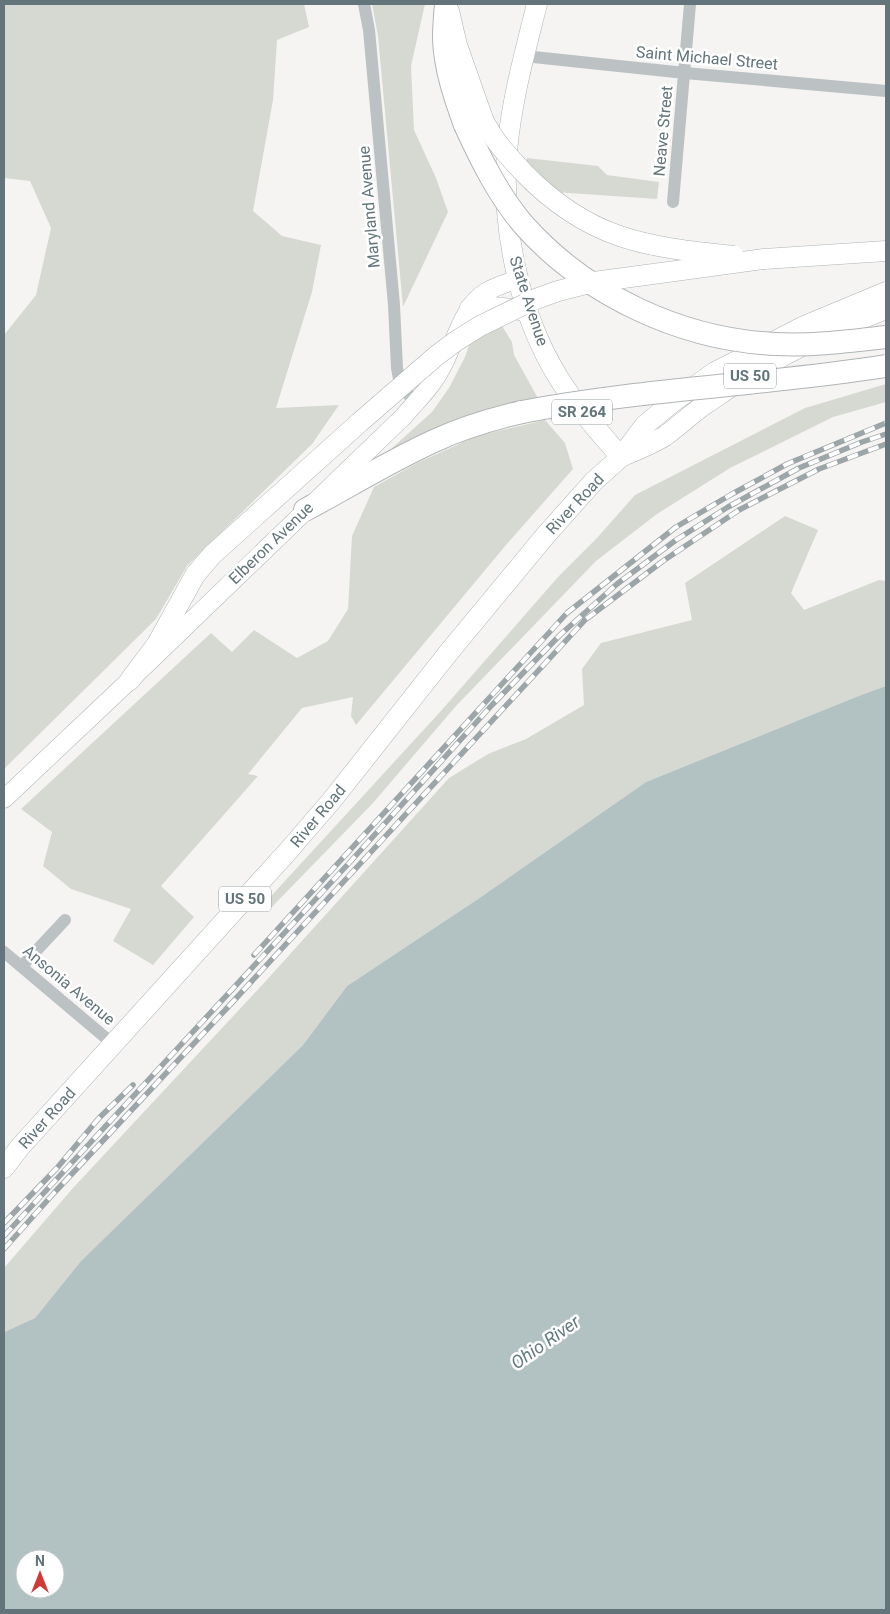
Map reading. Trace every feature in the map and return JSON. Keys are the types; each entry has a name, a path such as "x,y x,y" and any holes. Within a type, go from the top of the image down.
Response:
{"highway":[{"path":"447,4 444,40 450,77 456,101 474,122 482,163 498,190 522,222 545,246 568,265 598,287 646,314 707,334 738,340 777,344 819,343 886,337"},
{"path":"305,510 403,455 436,440 495,419 522,412 563,404 790,379 886,366"}],"main road":[{"name":"State Avenue","path":"537,4 524,56 507,153 506,200 518,279 541,344 558,378 581,411 622,457"},
{"path":"474,122 490,132 500,147 540,189 580,219 623,238 650,245 764,259"},
{"path":"130,680 158,644 195,575 212,555 436,356 480,326 533,300 558,291 594,282 764,259 886,251"},
{"name":"River Road","path":"622,457 644,425 715,372 802,328 886,292"},
{"path":"470,308 484,306 528,311"},
{"name":"River Road","path":"4,1168 20,1147 332,800 449,652 594,481 622,457 664,436 707,403 781,357 829,333 886,309"}],"street":[{"name":"Maryland Avenue","path":"364,4 369,30 393,291 397,368 399,379 414,403"},
{"name":"Neave Street","path":"673,202 690,4"},
{"name":"Saint Michael Street","path":"524,56 685,74 886,91"},
{"name":"Elberon Avenue","path":"4,799 404,416 434,381 442,368 474,302 485,292 518,279"},
{"path":"22,966 65,920"},
{"name":"Ansonia Avenue","path":"4,952 113,1044"}],"shaded area":[{"path":"4,4 304,4 309,27 277,40 273,100 253,211 282,236 321,245 312,292 276,408 339,405 312,444 187,566 156,619 4,769 4,335 36,295 51,228 30,181 4,178"},
{"path":"372,4 425,4 411,66 414,130 436,178 448,212 403,307 378,36"},
{"path":"527,158 598,166 607,175 659,182 657,199 525,190"},
{"path":"502,326 512,342 514,355 539,400 395,453 392,448 432,412 449,388 470,343"},
{"path":"886,384 886,402 833,417 730,468 657,514 596,561 456,706 373,803 267,912 262,906 440,712 558,577 597,538 635,495 805,408"},
{"path":"545,420 565,443 573,469 506,545 356,725 351,716 353,697 302,708 248,774 258,776 161,886 194,917 153,965 113,941 131,909 71,889 43,866 52,832 21,809 211,633 232,652 254,630 297,658 328,641 348,609 352,536 374,487 417,463 477,436"},
{"path":"785,516 818,530 791,593 804,610 879,580 886,581 886,686 646,782 478,899 347,986 303,1045 81,1261 35,1318 4,1334 4,1268 73,1188 264,983 449,778 488,754 526,739 584,705 582,669 601,643 692,620 685,583"}],"water":[{"name":"Ohio River","path":"886,686 886,1610 4,1610 5,1332 35,1318 81,1261 303,1045 347,986 478,899 646,782"}],"railway":[{"path":"254,955 567,613 676,527 787,464 886,423"},
{"path":"4,1236 350,862 492,705 560,635 617,584 676,540 728,507 799,468 886,434"},
{"path":"4,1249 585,620 663,561 739,510 819,469 886,444"},
{"path":"4,1223 57,1168 99,1118 133,1085"}]}
